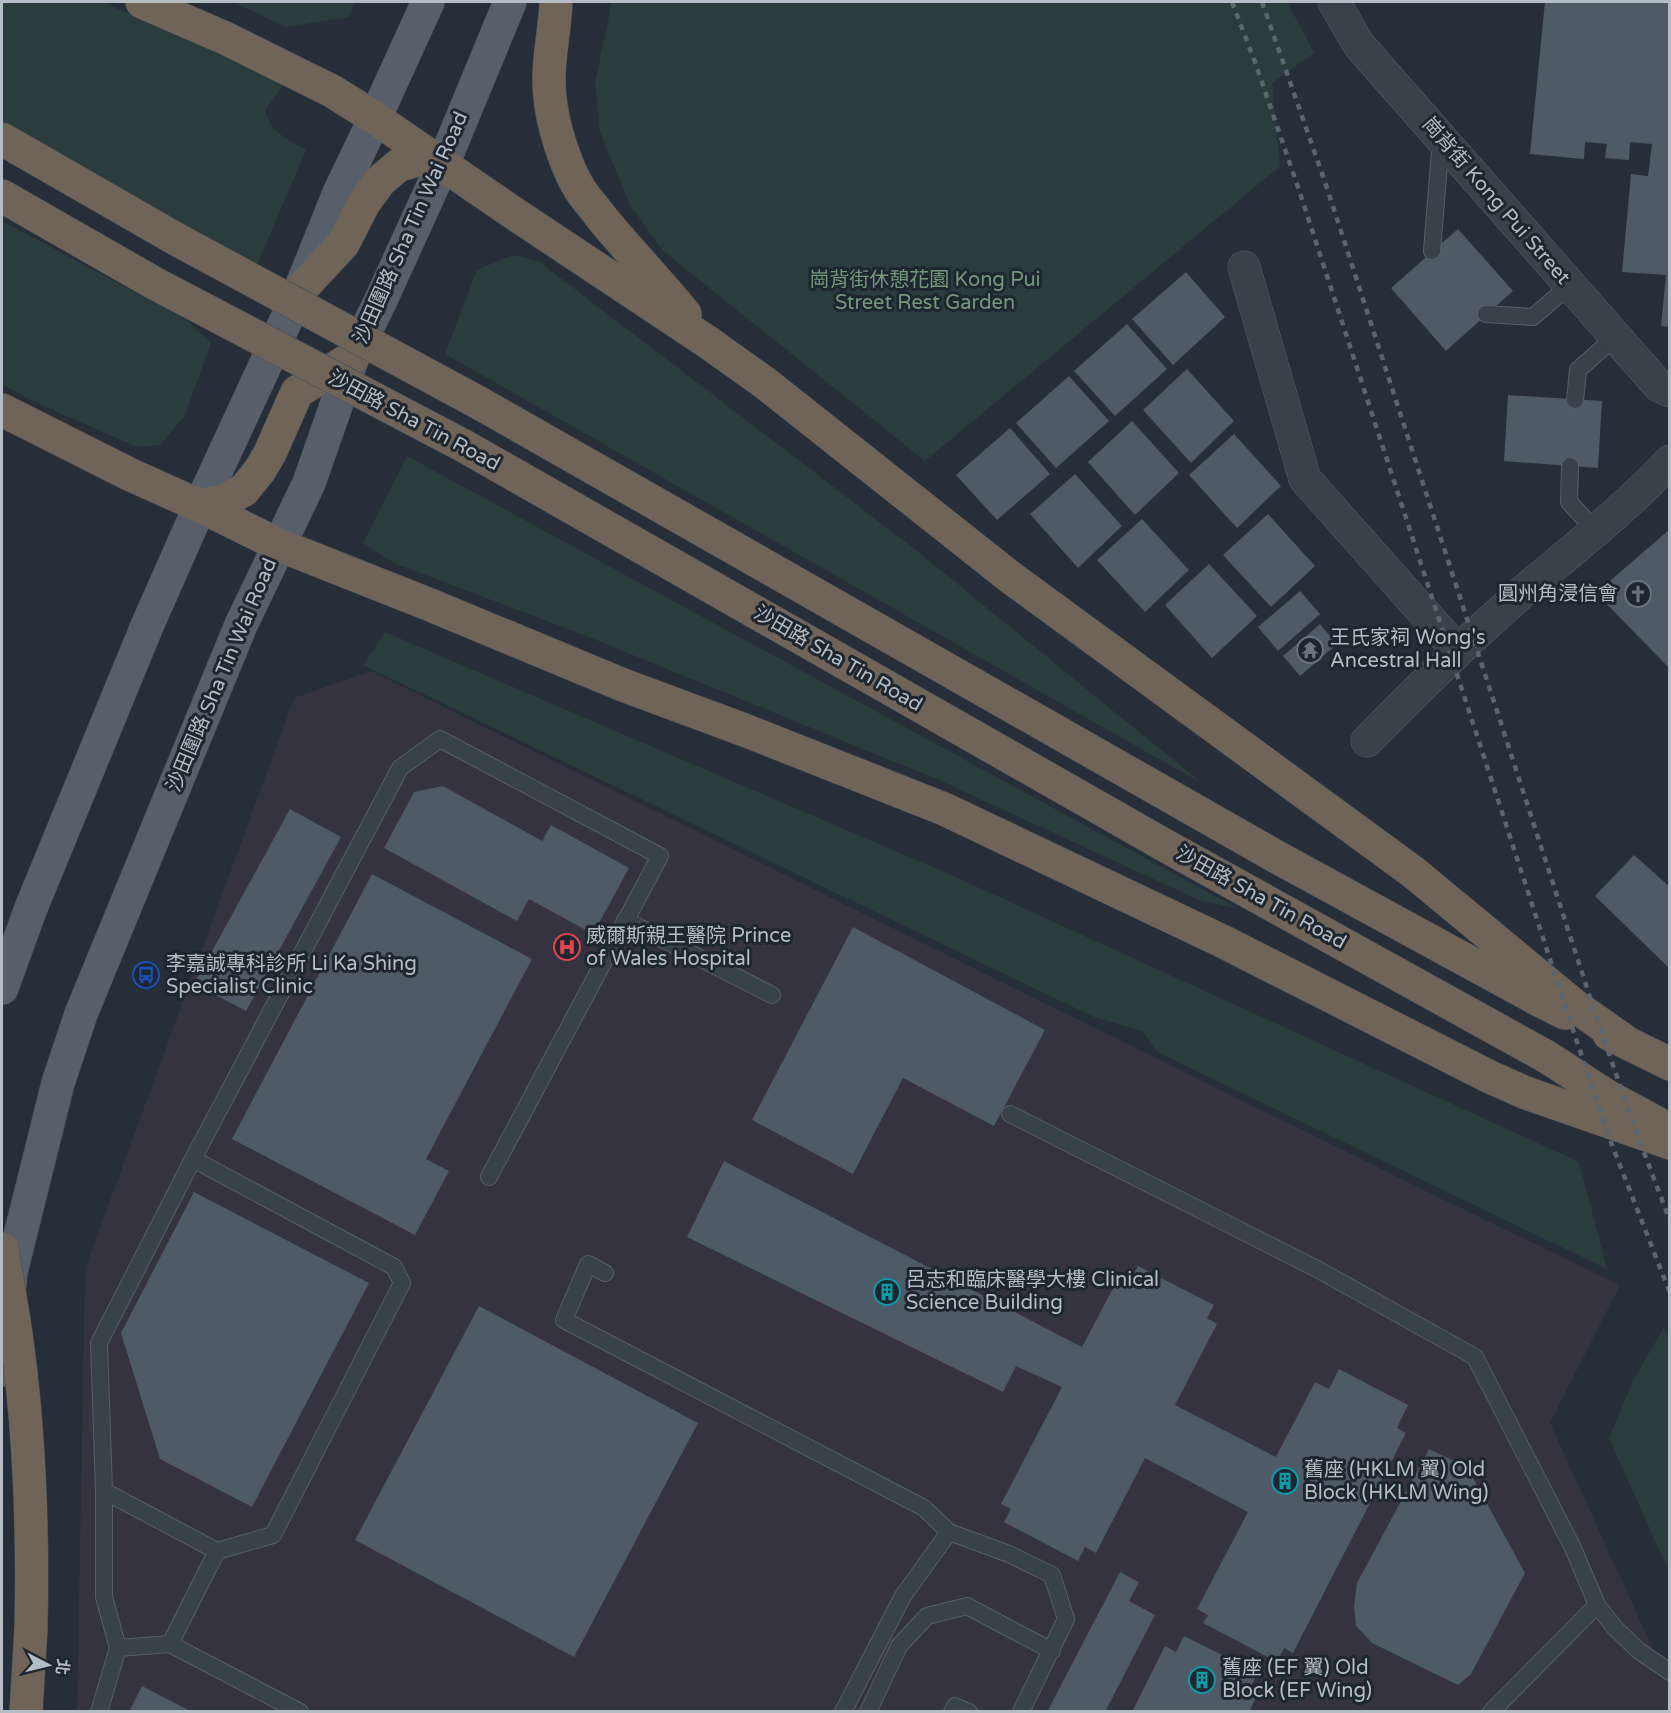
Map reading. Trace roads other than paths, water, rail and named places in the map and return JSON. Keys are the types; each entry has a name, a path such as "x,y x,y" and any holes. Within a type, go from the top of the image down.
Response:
{"highway":[{"path":"142,2 225,38 332,91 709,343 765,383 1010,577 1413,872 1575,1006 1629,1044"},
{"path":"556,2 549,66 550,98 558,139 568,166 579,189 709,343"},
{"path":"2,139 176,239 481,404 1275,856 1537,999 1670,1064"},
{"path":"300,290 343,244 364,203 380,181 399,165 421,159 443,164"},
{"name":"沙田路 Sha Tin Road","path":"2,196 154,283 464,446 1166,846 1546,1057 1607,1096 1670,1131"},
{"path":"200,506 226,500 244,490 270,453 297,392 353,357"},
{"path":"2,410 129,474 279,545 623,685 944,809 1222,941 1490,1077 1536,1097 1670,1143"},
{"path":"5,1274 18,1349 28,1464 32,1556 26,1712"}],"main road":[{"path":"2,988 142,637 300,290 335,202 428,2"},
{"name":"沙田圍路 Sha Tin Wai Road","path":"2,1370 5,1274 58,1083 81,1014 106,948 241,625 309,483 353,357 443,164 510,2"}],"street":[{"name":"崗背街 Kong Pui Street","path":"1334,2 1359,45 1659,386 1670,391"},
{"path":"1244,267 1305,479 1458,651"},
{"path":"1367,741 1431,675 1596,531 1670,461"}],"lane":[{"path":"1432,252 1441,138"},
{"path":"1486,314 1533,317 1570,285"},
{"path":"1575,399 1578,370 1615,337"},
{"path":"1570,466 1569,502 1596,531"},
{"path":"99,1712 118,1648 104,1597 104,1491 99,1343 193,1159 400,768 440,740 660,856 489,1177"},
{"path":"625,920 772,994"},
{"path":"1010,1114 1317,1269 1475,1357 1573,1548 1597,1605 1623,1636 1670,1672"},
{"path":"104,1491 217,1551 273,1535 402,1283 394,1267 193,1159"},
{"path":"606,1273 588,1264 564,1320 924,1508 949,1532 1009,1554 1052,1575 1066,1619 1021,1712"},
{"path":"843,1712 903,1596 949,1532"},
{"path":"170,1644 217,1551"},
{"path":"1491,1712 1597,1605"},
{"path":"868,1712 899,1646 927,1616 967,1606 1052,1651"},
{"path":"118,1648 170,1644 300,1712"},
{"path":"952,1712 955,1706 969,1712"}],"railway":[{"path":"1232,2 1299,190 1575,1036 1612,1145 1670,1293"},
{"path":"1262,2 1325,182 1600,1028 1670,1221"}],"place":[{"name":"圓州角浸信會","path":"1638,594"},
{"name":"王氏家祠 Wong's Ancestral Hall","path":"1310,650"},
{"name":"威爾斯親王醫院 Prince of Wales Hospital","path":"567,947"},
{"name":"李嘉誠專科診所 Li Ka Shing Specialist Clinic","path":"146,975"},
{"name":"呂志和臨床醫學大樓 Clinical Science Building","path":"887,1292"},
{"name":"舊座 (HKLM 翼) Old Block (HKLM Wing)","path":"1285,1481"},
{"name":"舊座 (EF 翼) Old Block (EF Wing)","path":"1202,1680"}],"park label":[{"name":"崗背街休憩花園 Kong Pui Street Rest Garden","path":"925,292"}]}
